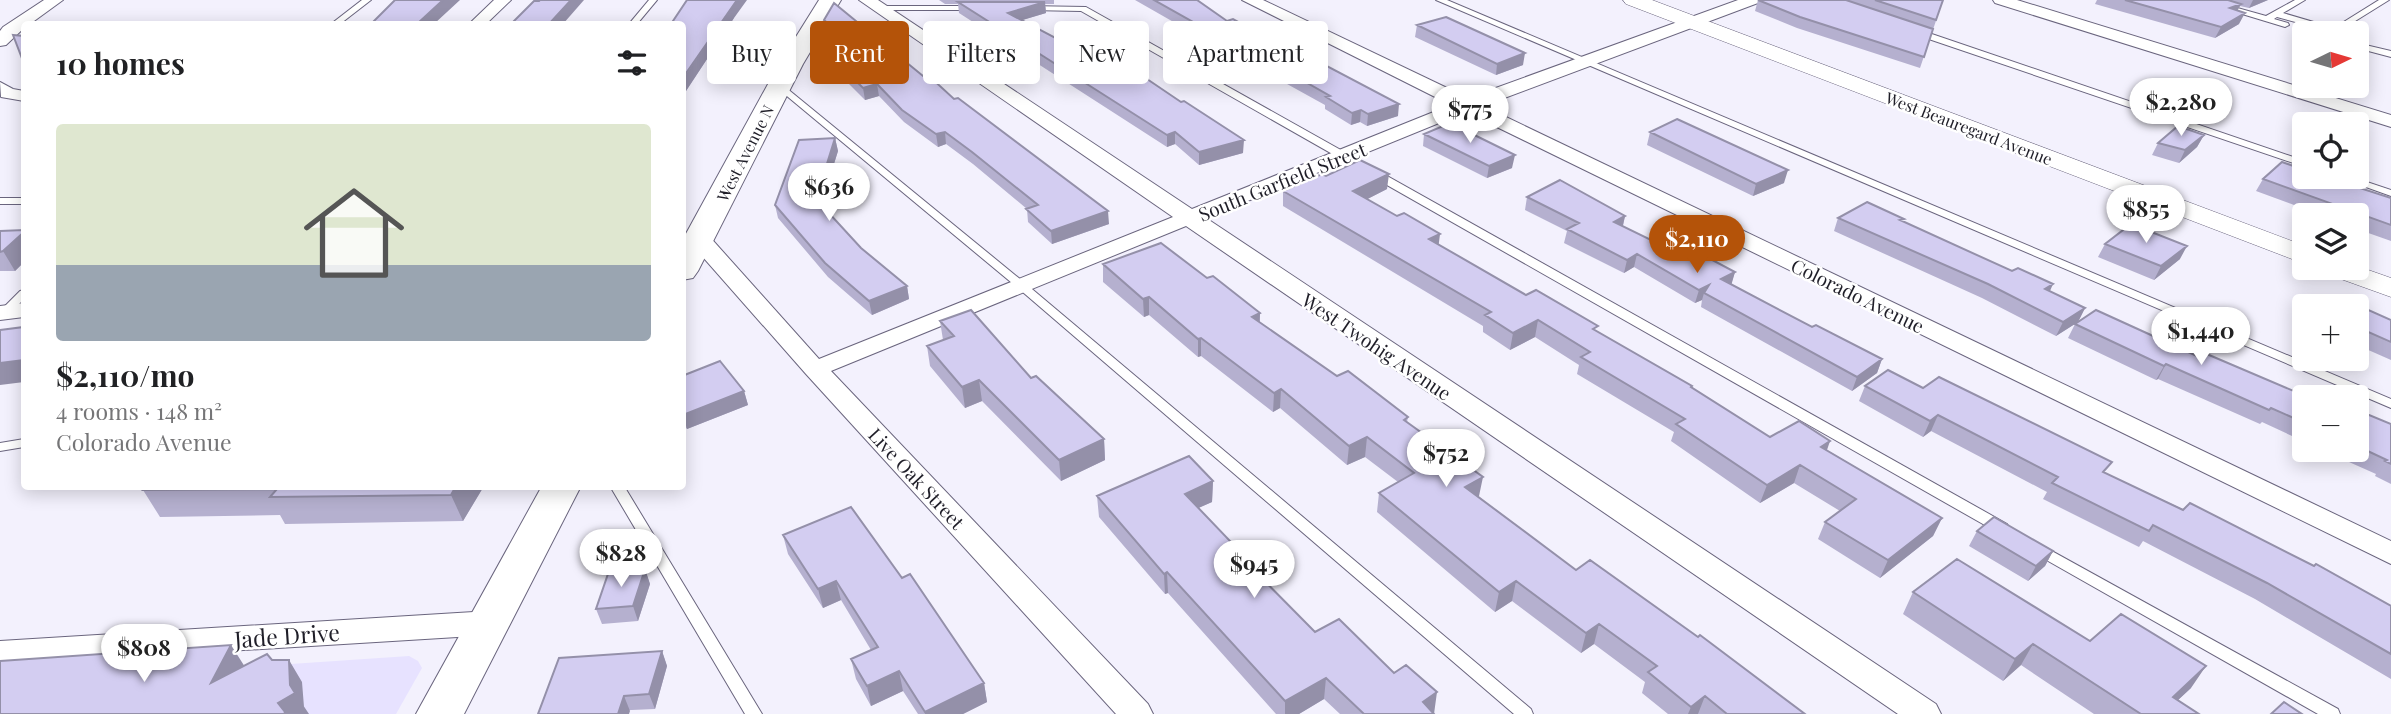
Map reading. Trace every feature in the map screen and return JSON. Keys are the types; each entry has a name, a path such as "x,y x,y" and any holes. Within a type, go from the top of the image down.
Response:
{"main road":[{"name":"West Avenue N","path":"691,241 830,0"},
{"path":"440,714 560,490"}],"street":[{"path":"28,21 55,0"},
{"path":"480,21 503,0"},
{"name":"Colorado Avenue","path":"1250,0 2391,553"},
{"name":"West Beauregard Avenue","path":"1633,0 2292,251"},
{"name":"South Garfield Street","path":"815,369 1467,105 1752,0"},
{"path":"2001,0 2391,121"},
{"name":"West Twohig Avenue","path":"873,4 1924,714"},
{"path":"0,87 7,93 21,95"},
{"name":"Live Oak Street","path":"691,241 815,369 1136,714"},
{"path":"2369,280 2391,288"},
{"name":"Jade Drive","path":"0,653 489,623"}],"lane":[{"path":"339,21 368,0"},
{"path":"635,21 653,0"},
{"path":"1440,0 2391,404"},
{"path":"2200,0 2292,26"},
{"path":"2267,19 2301,0"},
{"path":"2276,14 2335,31 2385,0"},
{"path":"873,4 988,8"},
{"path":"1015,8 1083,9 2018,537"},
{"path":"1902,27 2292,160"},
{"path":"2370,48 2391,54"},
{"path":"779,86 1022,286 1525,714"},
{"path":"2369,186 2391,193"},
{"path":"0,201 21,201"},
{"path":"10,312 21,297"},
{"path":"0,447 21,444"},
{"path":"619,490 754,714"},
{"path":"2031,544 2332,714"}],"shaded area":[{"path":"409,656 418,661 422,668 396,714 0,714 0,684"}],"building":[{"path":"395,0 443,0 420,21 374,21"},
{"path":"571,0 552,21 514,21 534,1"},
{"path":"687,0 737,0 722,21 707,21 707,43 686,73 686,21 673,21"},
{"path":"1154,0 1197,0 1227,21 1191,21"},
{"path":"1758,0 1846,0 1933,29 1924,57 1800,17"},
{"path":"1875,0 1943,0 1936,20"},
{"path":"2125,0 2228,0 2241,4 2230,8 2245,13 2221,27"},
{"path":"958,2 1045,2 1008,13 1023,21 988,21"},
{"path":"834,3 856,21 825,21"},
{"path":"1446,17 1525,53 1497,64 1417,25"},
{"path":"1040,30 1054,37 1054,63 1040,54"},
{"path":"13,35 21,36 21,56"},
{"path":"909,65 923,76 923,84 938,84 954,99 958,98 1108,211 1051,231 1026,209 1038,205 945,132 936,134 902,110 877,84 909,84"},
{"path":"1328,67 1399,104 1368,114 1361,110 1352,113 1326,97 1330,96 1309,84 1328,84"},
{"path":"1149,80 1244,140 1199,152 1175,132 1167,135 1087,84 1149,84"},
{"path":"859,84 877,84 863,88"},
{"path":"1677,119 1788,170 1756,184 1650,132"},
{"path":"1450,123 1515,155 1489,166 1424,134"},
{"path":"2178,126 2204,135 2185,150 2158,143"},
{"path":"835,138 816,199 861,248 907,286 869,301 825,263 775,205 799,140"},
{"path":"1360,160 1389,174 1353,191 1397,216 1404,213 1440,234 1429,239 1526,295 1536,290 1598,326 1593,329 1692,386 1770,437 1799,421 1830,441 1821,447 1942,518 1888,560 1825,522 1856,499 1800,465 1767,485 1676,424 1685,419 1581,357 1590,352 1538,320 1513,333 1485,315 1491,312 1283,191 1322,174 1326,176"},
{"path":"2282,162 2292,165 2292,189 2363,189 2391,198 2391,225 2369,217 2369,203 2330,203 2263,179"},
{"path":"1560,180 1625,216 1614,222 1692,260 1703,255 1735,272 1721,279 1812,327 1816,325 1882,359 1857,377 1704,293 1709,285 1699,290 1637,254 1627,260 1567,229 1579,223 1527,197"},
{"path":"1867,202 2012,271 2018,268 2053,284 2045,289 2085,308 2063,322 1988,284 1838,218"},
{"path":"2131,224 2187,246 2161,266 2105,244"},
{"path":"21,230 21,235 0,252 0,231"},
{"path":"1161,243 1207,278 1213,276 1260,313 1252,317 1337,376 1348,371 1408,417 1404,420 1483,477 1465,487 1576,570 1590,560 1698,637 1700,635 1805,714 1727,714 1705,696 1691,707 1648,672 1657,666 1599,624 1586,633 1516,581 1499,592 1379,493 1414,473 1367,437 1349,446 1281,389 1274,393 1201,338 1198,339 1149,297 1143,299 1103,264"},
{"path":"971,310 1031,378 1036,376 1104,439 1059,460 979,380 962,387 927,346 954,336 940,321"},
{"path":"2096,310 2197,356 2202,352 2292,390 2292,417 2271,408 2269,410 2166,364 2164,366 2075,324"},
{"path":"2369,310 2391,320 2391,342 2369,332"},
{"path":"21,327 21,360 0,363 0,330"},
{"path":"720,361 744,391 686,414 686,374"},
{"path":"1888,370 1923,388 1939,377 2112,462 2103,472 2183,510 2190,503 2314,566 2316,564 2391,606 2391,654 2267,583 2153,525 2149,531 2052,483 2058,477 1938,415 1930,421 1865,386"},
{"path":"2369,415 2391,424 2391,464 2385,461 2387,460 2369,452"},
{"path":"1189,456 1213,481 1185,494 1231,542 1228,544 1315,632 1339,619 1394,673 1406,665 1437,692 1423,702 1434,714 1364,714 1326,678 1285,701 1167,572 1164,574 1097,496"},
{"path":"276,490 454,490 451,495 270,497"},
{"path":"851,507 902,578 910,574 984,683 925,712 899,671 867,686 851,659 878,647 836,581 818,589 783,535"},
{"path":"1994,517 2053,551 2036,566 1977,531"},
{"path":"1957,559 2090,641 2121,614 2206,666 2173,697 2199,714 2141,714 2033,644 2015,659 1913,592"},
{"path":"645,569 633,606 596,609 609,571"},
{"path":"231,645 211,683 267,654 272,660 289,660 290,685 295,693 278,703 284,714 0,714 0,661"},
{"path":"662,651 649,694 624,696 618,714 538,714 559,658"},
{"path":"2284,702 2302,714 2271,714"}]}
